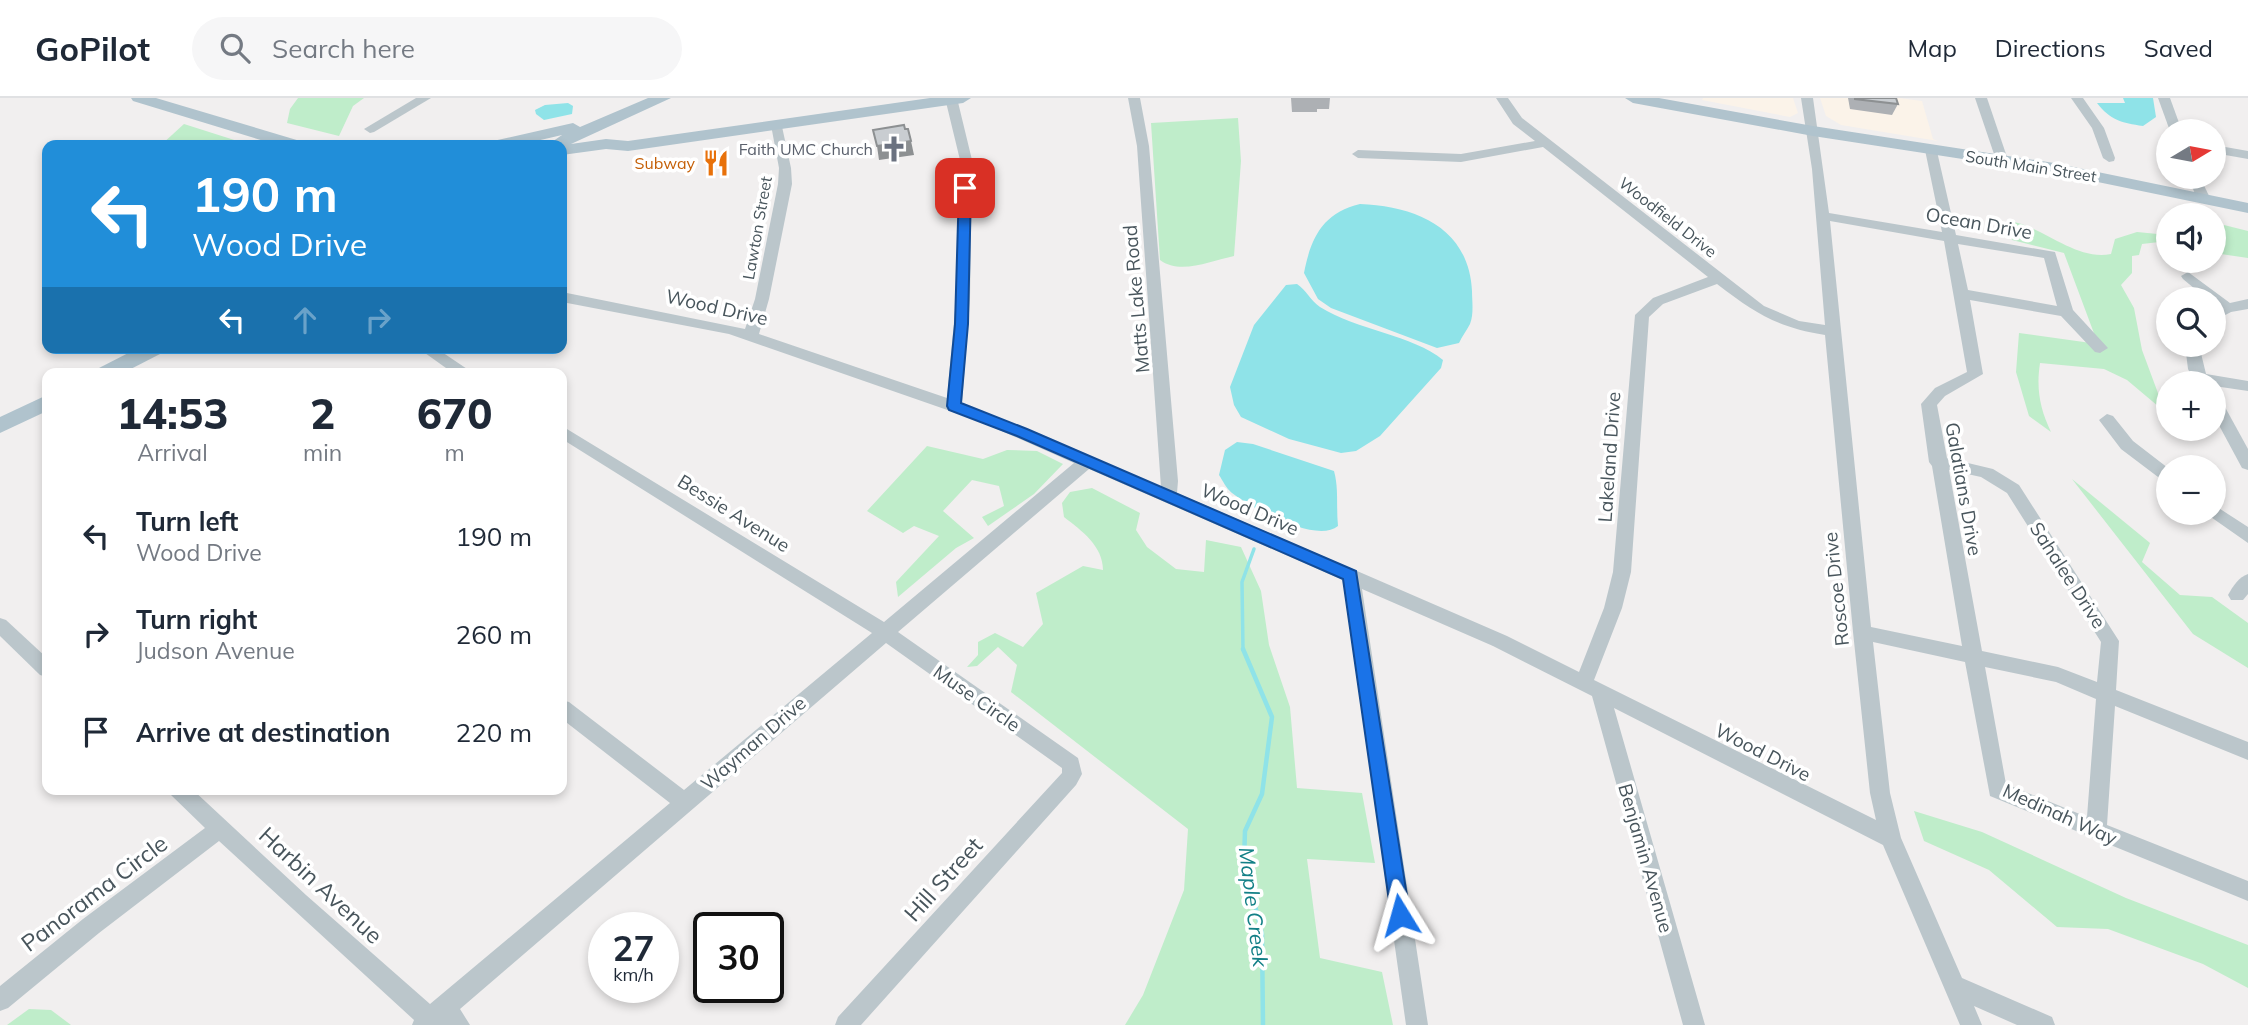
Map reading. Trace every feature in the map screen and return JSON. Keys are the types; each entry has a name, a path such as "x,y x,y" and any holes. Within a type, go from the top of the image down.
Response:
{"main road":[{"path":"139,98 278,140"},
{"path":"567,147 639,119 663,98"},
{"path":"567,149 628,146 956,98"},
{"path":"1633,98 1813,131"},
{"path":"565,140 629,110 639,119 646,134 680,139"},
{"path":"520,140 610,119"},
{"name":"South Main Street","path":"1813,131 2002,160 2248,208"},
{"path":"567,158 607,154 628,146"},
{"path":"116,368 143,354"},
{"path":"0,426 42,405"}],"street":[{"path":"370,129 425,98"},
{"path":"954,406 962,312 966,160 956,98"},
{"name":"Matts Lake Road","path":"1134,98 1143,146 1170,481 1168,497"},
{"name":"Woodfield Drive","path":"1502,98 1517,121 1719,278 1773,316 1796,325 1833,331"},
{"name":"Roscoe Drive","path":"1807,98 1822,216 1875,763 1891,838 1971,1025"},
{"path":"1981,98 2002,160"},
{"path":"2077,98 2098,128 2109,158"},
{"path":"2164,98 2172,119"},
{"name":"Lawton Street","path":"751,335 762,299 785,184 785,168 776,125"},
{"path":"1357,154 1461,158 1544,143"},
{"name":"Galatians Drive","path":"1931,150 1962,294 1975,374 1940,392 1928,404 1973,655"},
{"path":"2226,151 2248,155"},
{"path":"2199,189 2203,198"},
{"name":"Ocean Drive","path":"1822,216 2050,255 2066,312"},
{"path":"2188,276 2198,287"},
{"name":"Lakeland Drive","path":"1592,687 1622,572 1642,315 1658,301 1719,278"},
{"path":"1962,294 2066,312 2100,348"},
{"name":"Wood Drive","path":"567,298 705,323 751,335 954,406 1022,433 1351,576 1592,687 1831,811 1891,838"},
{"path":"2226,310 2248,304"},
{"path":"435,354 457,368"},
{"path":"2226,383 2248,386"},
{"path":"2107,420 2127,445 2156,467"},
{"path":"2226,424 2248,464"},
{"name":"Bessie Avenue","path":"567,435 883,632"},
{"name":"Wayman Drive","path":"439,1019 684,802 1086,462"},
{"name":"Sahalee Drive","path":"1937,462 1983,471 2002,478 2013,489 2110,641 2096,830"},
{"path":"2226,520 2248,536"},
{"path":"1351,576 1417,1025"},
{"path":"0,625 42,664"},
{"name":"Muse Circle","path":"883,632 1071,764"},
{"path":"1862,632 2058,675 2248,751"},
{"name":"Medinah Way","path":"1973,655 1997,790 2248,891"},
{"name":"Benjamin Avenue","path":"1592,687 1693,1025"},
{"path":"567,712 684,802"},
{"name":"Hill Street","path":"846,1025 1069,779 1072,774 1071,764"},
{"name":"Harbin Avenue","path":"184,795 298,902 439,1019"},
{"name":"Panorama Circle","path":"0,1000 99,920 202,844 220,827"},
{"path":"1954,985 2044,1025"}],"shaded area":[{"path":"1793,98 1798,113 1790,117 1702,100"},
{"path":"1820,98 1899,98 1922,101 1933,139 1938,141 1841,125 1826,116"}],"green space":[{"path":"298,98 364,98 353,106 339,136 287,123 290,109"},
{"path":"1238,118 1241,161 1234,256 1186,267 1160,260 1151,123"},
{"path":"184,124 234,140 166,140"},
{"path":"2009,221 2034,229 2072,248 2098,255 2111,254 2115,239 2137,232 2156,234 2156,242 2142,244 2139,255 2132,256 2132,273 2121,285 2134,308 2142,350 2156,388 2156,404 2127,380 2104,369 2040,363 2040,399 2051,432 2029,416 2016,372 2019,333 2098,344 2064,253 2012,240"},
{"path":"2226,226 2248,231 2248,258 2226,255"},
{"path":"927,446 983,459 1007,450 1037,451 1063,464 1034,494 988,526 982,517 1004,506 999,486 972,480 943,511 974,538 956,548 898,597 896,582 939,536 914,526 903,533 867,511"},
{"path":"2072,479 2150,543 2142,562 2180,595 2212,597 2248,623 2248,668 2193,634"},
{"path":"1092,488 1140,513 1136,530 1147,547 1176,569 1204,572 1206,540 1241,547 1261,591 1269,645 1290,707 1297,788 1362,793 1375,863 1307,859 1320,958 1382,972 1393,1025 1125,1025 1143,995 1184,890 1188,829 1011,692 1017,665 998,647 977,666 967,667 978,655 978,642 995,633 1023,647 1043,624 1036,593 1083,566 1103,570 1095,546 1064,517 1062,503 1070,492"},
{"path":"1914,811 1982,832 2126,898 2248,945 2248,988 2203,964 2108,929 2057,927 1989,870 1924,841"},
{"path":"29,1009 51,1010 71,1025 7,1025"}],"water":[{"path":"2123,98 2153,98 2156,117 2143,126 2129,124 2112,117 2097,103 2125,103"},
{"path":"568,103 573,106 572,114 544,120 536,114 535,110 545,105"},
{"path":"1360,204 1401,210 1419,216 1450,236 1461,251 1469,269 1472,316 1459,343 1437,348 1331,308 1318,299 1304,273 1310,248 1328,220 1347,208"},
{"path":"1297,284 1317,305 1334,315 1416,344 1443,360 1441,368 1380,436 1356,451 1341,453 1289,439 1241,417 1234,405 1230,387 1254,325 1286,285"},
{"path":"1237,442 1253,444 1334,471 1338,526 1315,531 1300,527 1269,515 1232,493 1219,475 1225,450"}],"building":[{"path":"1896,98 1898,104 1855,99"},
{"path":"904,125 911,141 877,146 873,130"}],"waterway":[{"name":"Maple Creek","path":"1243,650 1242,582 1254,549"},
{"name":"Maple Creek","path":"1243,649 1272,717 1262,794 1245,831 1244,861 1262,934 1263,1025"}],"place":[{"name":"Faith UMC Church","path":"894,149"},
{"name":"Subway","path":"716,163"}],"route":[{"path":"965,188 961,324 954,406 1351,576 1400,915"}]}
